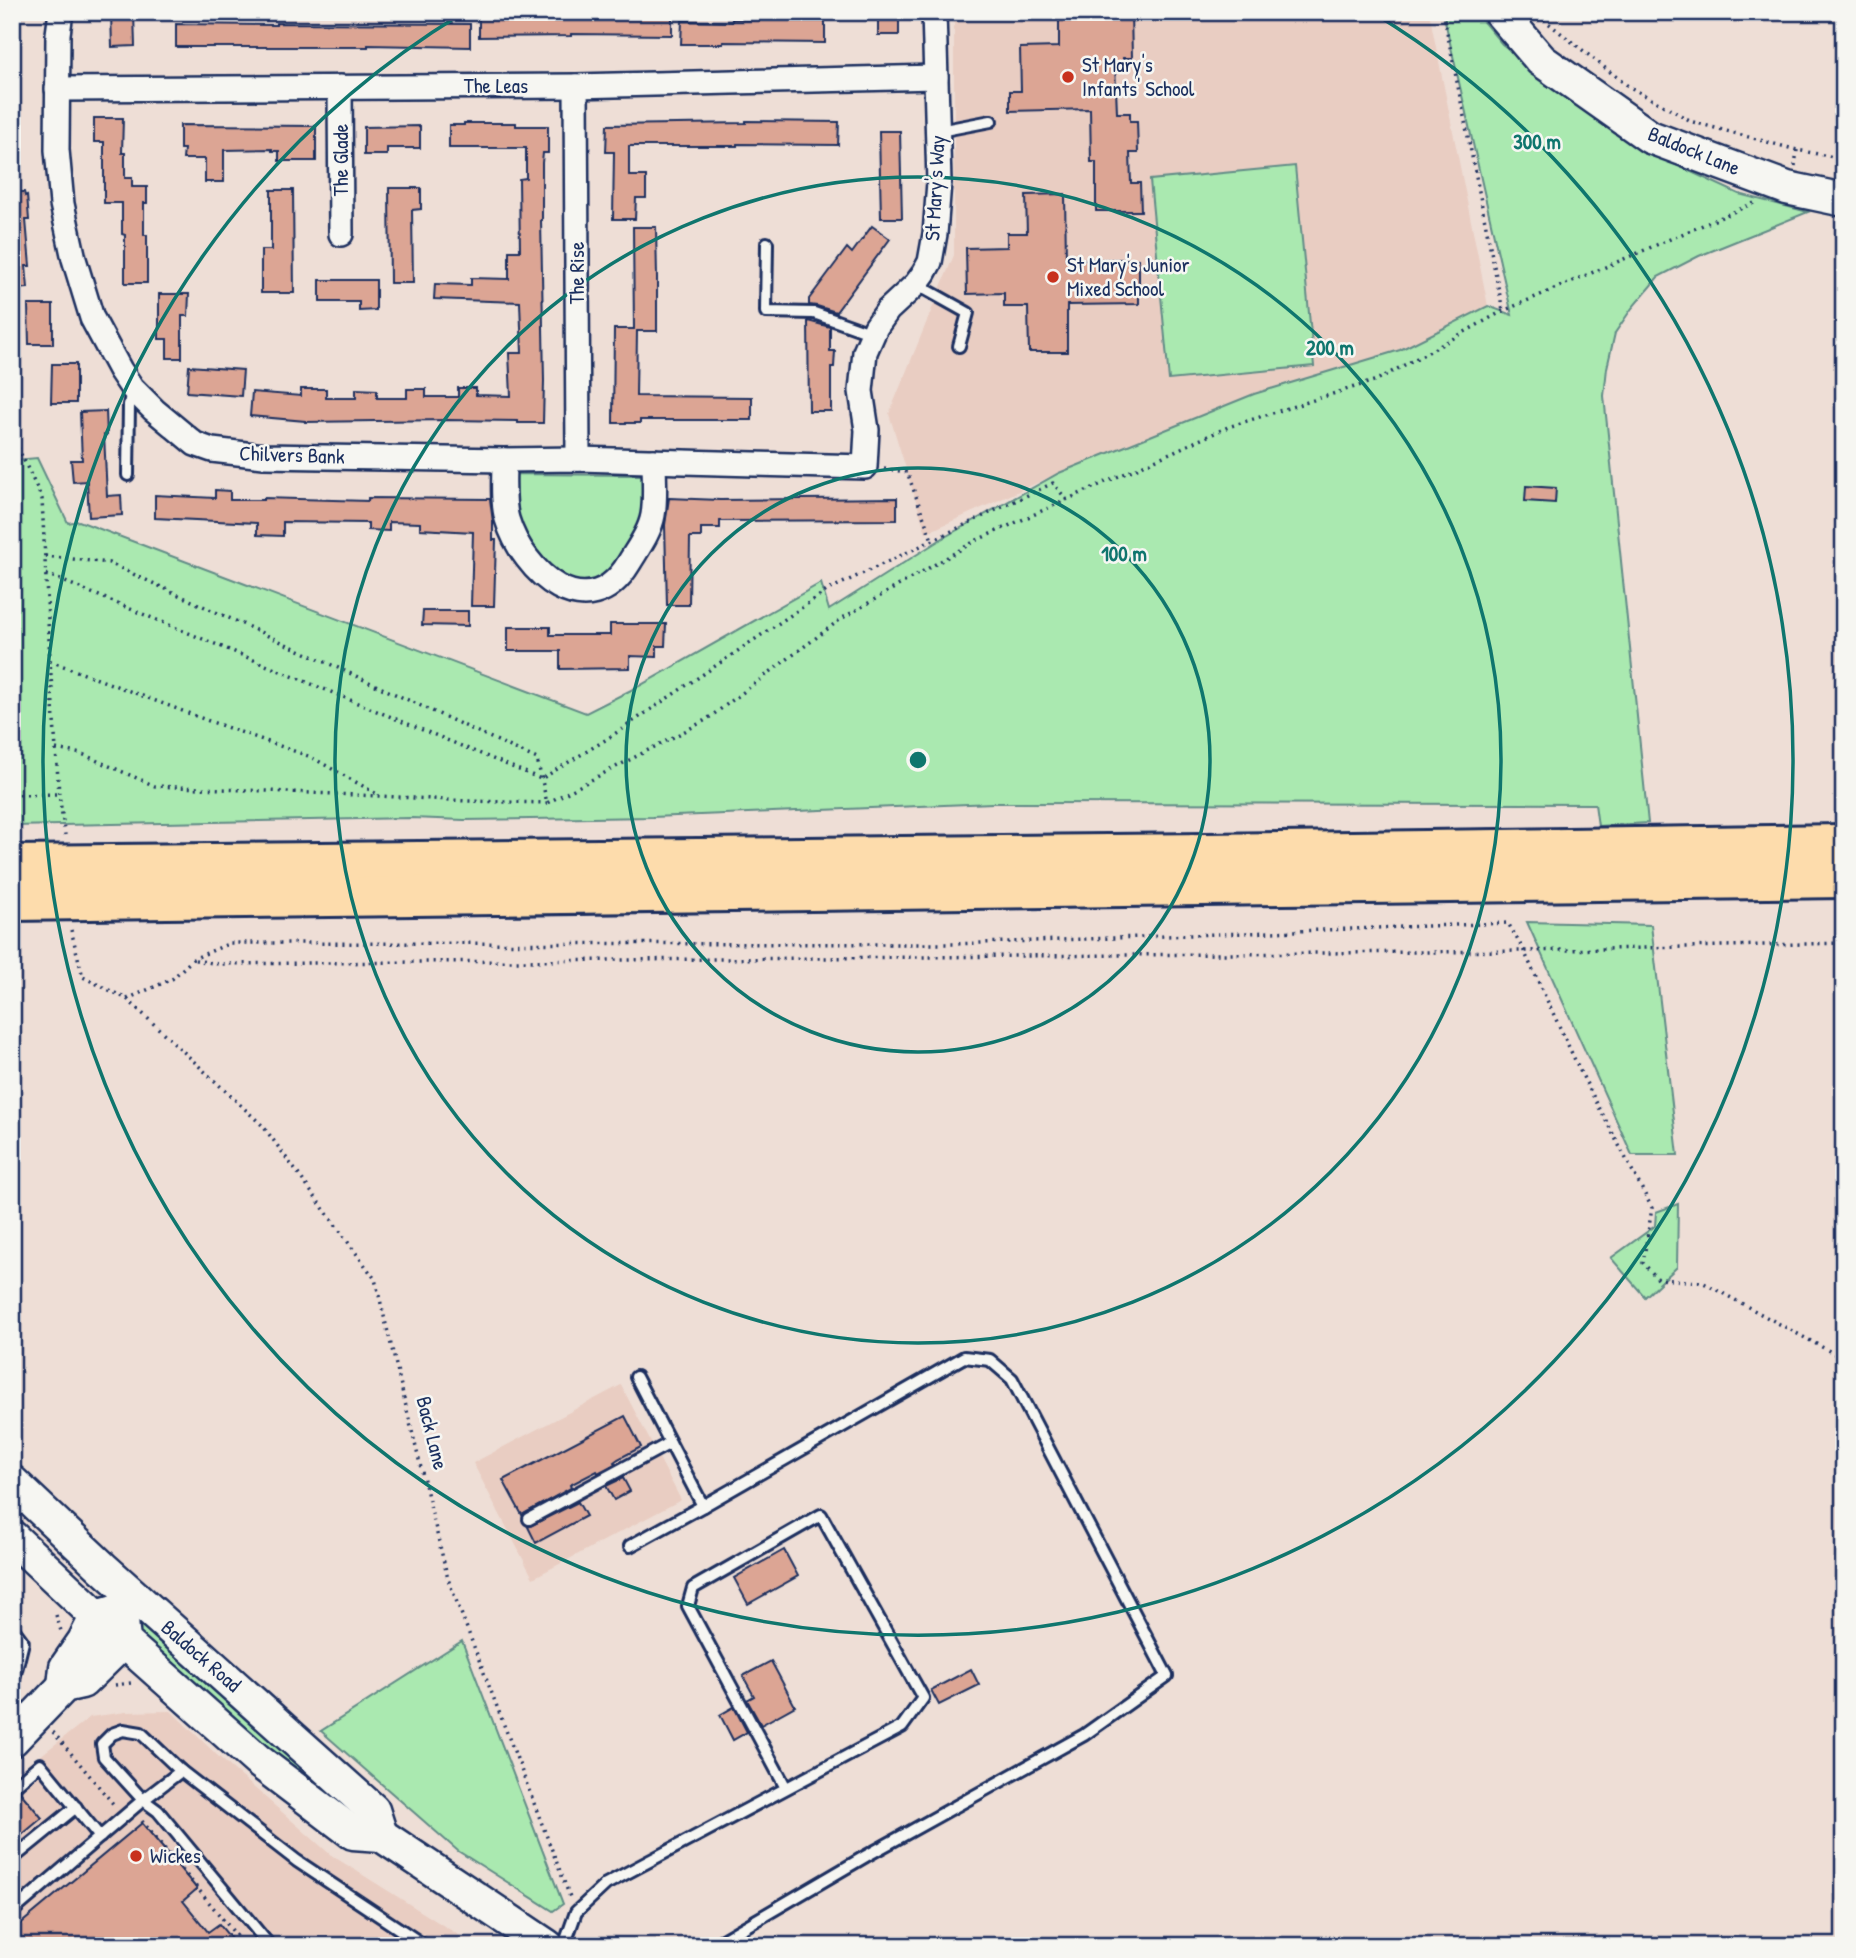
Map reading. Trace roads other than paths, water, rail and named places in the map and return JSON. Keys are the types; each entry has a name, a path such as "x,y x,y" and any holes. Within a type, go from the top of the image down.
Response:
{"highway":[{"path":"12,865 1844,844"},
{"path":"12,901 1844,878"}],"main road":[{"name":"Baldock Lane","path":"1500,12 1541,60 1650,137 1787,188 1844,200"},
{"name":"Baldock Road","path":"12,1482 117,1607 124,1641 257,1760 353,1833 381,1835 547,1946"},
{"name":"Baldock Road","path":"12,1537 117,1607 373,1810 381,1835"},
{"path":"64,1686 66,1667 84,1641 117,1607"},
{"path":"12,1740 64,1686 82,1682 124,1641"}],"street":[{"name":"Chilvers Bank","path":"61,12 58,34 57,150 62,204 74,259 92,318 132,388 154,410 195,443 212,450 264,456 578,459 865,467"},
{"name":"St Mary's Way","path":"865,467 867,430 861,391 865,352 888,310 916,284 930,262 935,234 939,131 934,12"},
{"name":"The Leas","path":"57,89 576,86 936,77"},
{"name":"The Rise","path":"576,86 578,459"},
{"name":"The Glade","path":"341,87 341,234"},
{"path":"504,460 507,520 526,557 542,576 559,589 587,593 608,587 617,579 626,569 647,532 653,515 654,461"}],"lane":[{"path":"939,131 991,121"},
{"path":"767,243 766,312 814,313 873,334"},
{"path":"916,284 968,313 959,346"},
{"path":"128,475 132,388"},
{"path":"630,1546 964,1357 990,1360 1012,1379 1167,1676 1084,1735 866,1856 712,1946"},
{"path":"636,1377 703,1506"},
{"path":"529,1519 670,1443"},
{"path":"564,1946 576,1912 606,1884 902,1727 923,1698 821,1515 693,1588 688,1606 786,1788"},
{"path":"12,1627 23,1642 12,1685"},
{"path":"270,1946 158,1811 144,1800 104,1757 102,1744 112,1734 123,1730 141,1732 181,1771 297,1861 425,1946"},
{"path":"12,1787 40,1764 100,1837"},
{"path":"12,1912 181,1771"},
{"path":"12,1858 76,1807"}],"place":[{"name":"St Mary's Infants' School","path":"1068,77"},
{"name":"St Mary's Junior Mixed School","path":"1053,277"},
{"name":"Wickes","path":"136,1856"}]}
